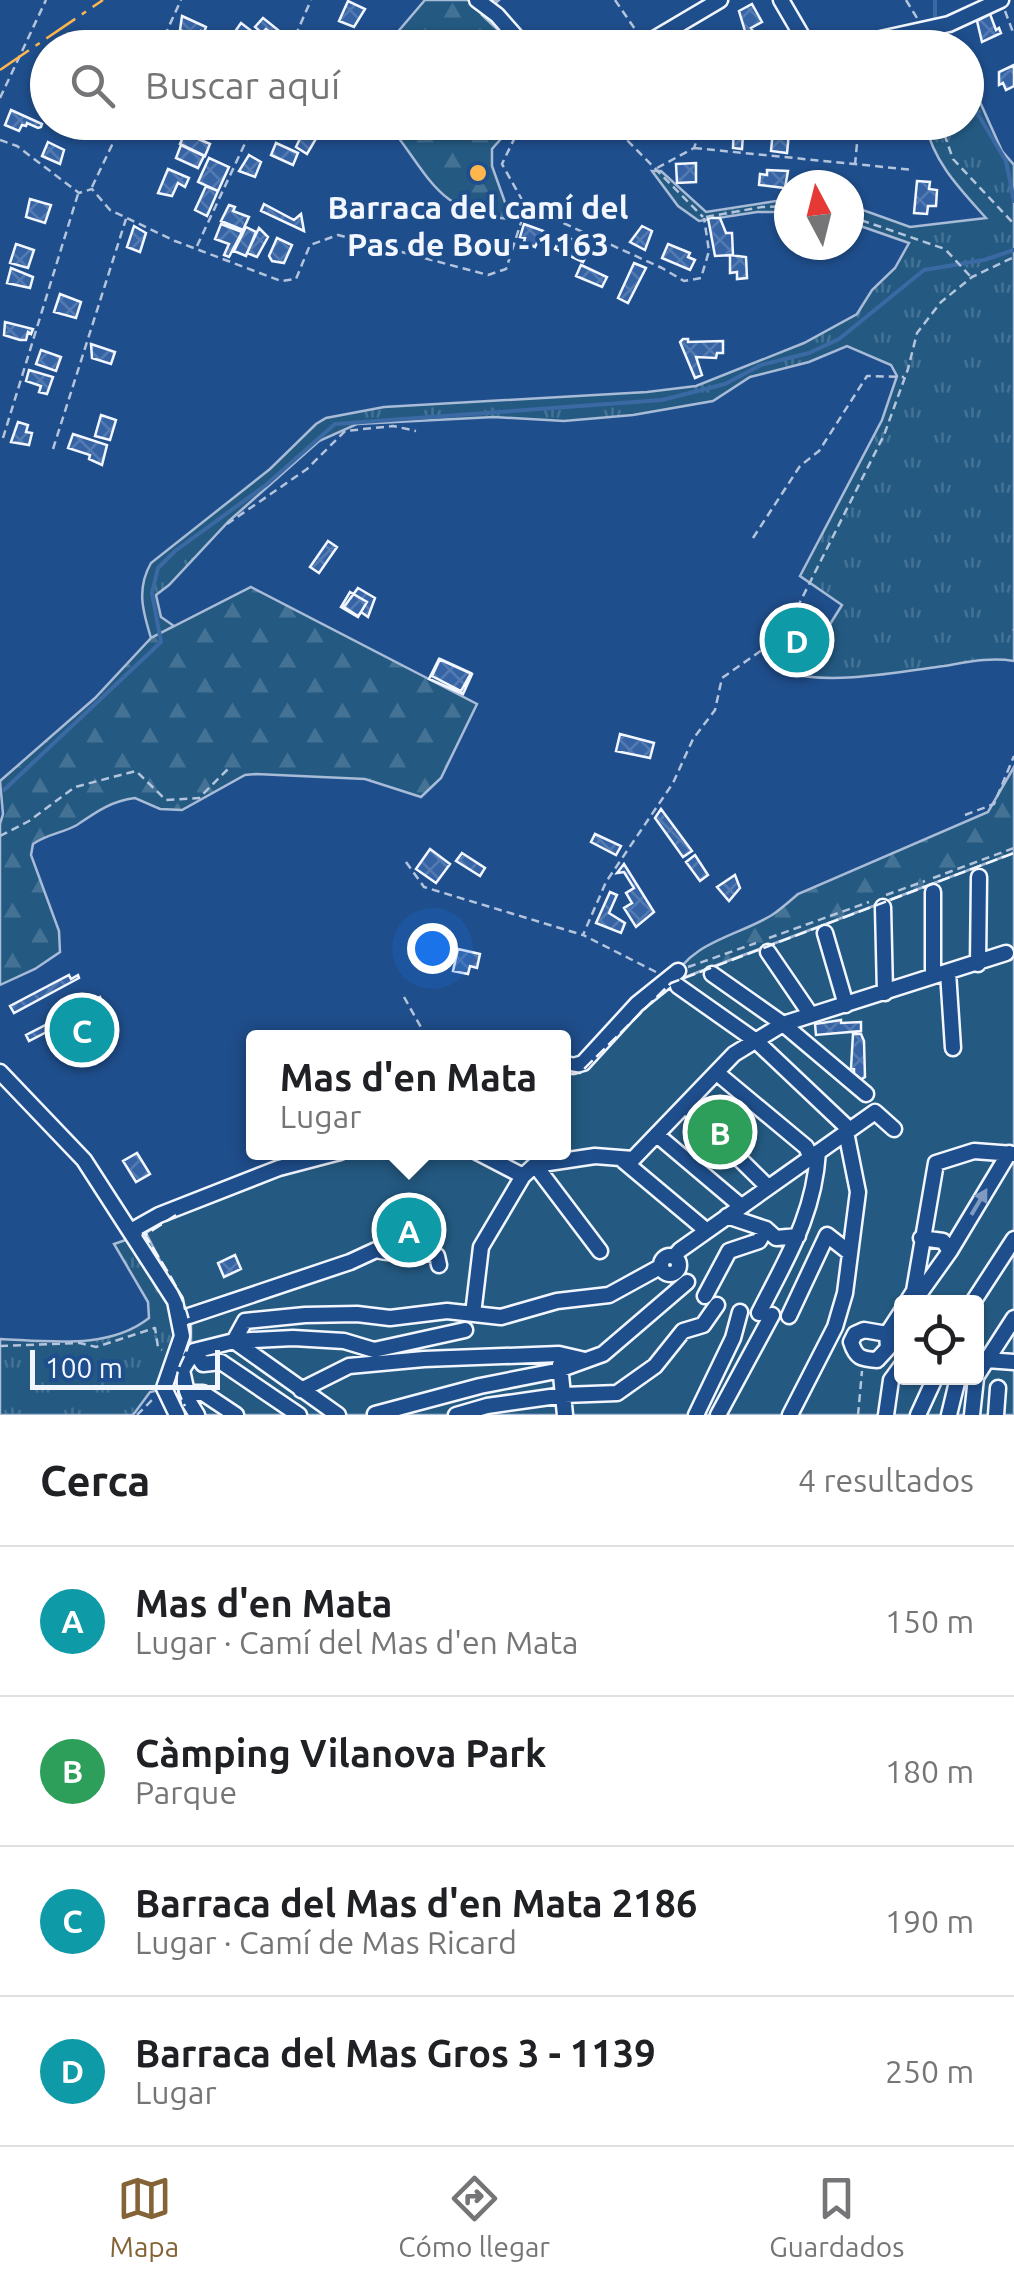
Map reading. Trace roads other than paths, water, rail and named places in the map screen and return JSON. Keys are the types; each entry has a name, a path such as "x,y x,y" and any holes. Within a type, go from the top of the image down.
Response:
{"street":[{"path":"477,0 510,30"},
{"path":"669,30 720,0"},
{"path":"781,0 798,30"},
{"path":"923,30 949,24 1001,0"},
{"path":"978,964 979,877"},
{"path":"934,892 940,974 954,1048"},
{"path":"882,907 885,993"},
{"path":"825,933 846,1004"},
{"path":"768,952 811,1015"},
{"path":"571,1160 632,1158 734,1054 782,1024 1006,953"},
{"path":"712,974 782,1024 866,1094"},
{"path":"571,1065 582,1063 638,1004 675,978 756,1040 848,1131 858,1192 845,1293 836,1327 790,1415"},
{"path":"0,1072 68,1140 175,1301 182,1336 164,1388 178,1415"},
{"path":"717,1073 814,1154"},
{"path":"686,1106 768,1187"},
{"path":"234,1341 245,1321 304,1315 390,1318 447,1312 501,1317 557,1301 610,1294 656,1268 674,1274 678,1269 674,1257 875,1112 894,1129"},
{"path":"657,1134 741,1206"},
{"path":"913,1295 936,1163 974,1152 1011,1154 950,1251 915,1295"},
{"path":"718,1415 766,1314 812,1202 814,1154"},
{"path":"620,1158 707,1231"},
{"path":"134,1236 136,1228 144,1222 278,1168 309,1160"},
{"path":"492,1160 522,1176"},
{"path":"473,1314 480,1247 522,1176 535,1165 568,1160"},
{"path":"535,1165 600,1251"},
{"path":"727,1216 766,1229 776,1238 798,1236"},
{"path":"456,1415 487,1406 564,1395 617,1393 656,1366 682,1331 703,1325 729,1251 760,1241 766,1229"},
{"path":"789,1316 827,1235 850,1253"},
{"path":"921,1238 942,1242 950,1251"},
{"path":"978,1295 1014,1239"},
{"path":"180,1319 376,1250 393,1255 425,1251 437,1256 439,1265"},
{"path":"301,1390 356,1365 424,1358 586,1360 603,1354 686,1282"},
{"path":"696,1415 733,1338 740,1312"},
{"path":"984,1365 1014,1318"},
{"path":"887,1337 864,1330 855,1334 851,1342 854,1354 877,1360 888,1348 887,1337 894,1325"},
{"path":"887,1337 894,1329"},
{"path":"198,1415 182,1370 194,1351 234,1341 293,1338 344,1341 374,1350 465,1330"},
{"path":"234,1341 338,1415"},
{"path":"356,1365 363,1346"},
{"path":"194,1351 203,1364 220,1362 299,1415"},
{"path":"987,1360 1014,1362"},
{"path":"560,1362 565,1415"},
{"path":"375,1414 560,1362"},
{"path":"886,1415 894,1376"},
{"path":"918,1415 932,1385"},
{"path":"949,1415 956,1385"},
{"path":"972,1415 975,1385"},
{"path":"996,1415 998,1388"},
{"path":"187,1392 203,1393 236,1415"}],"waterway":[{"path":"935,0 939,30"},
{"path":"984,124 1006,161 1014,201"},
{"path":"4,790 161,642 152,593 158,568 175,551 266,485 335,424 662,400 725,384 761,365 809,353 839,339 924,270 984,260 1014,250"}],"place":[{"name":"Barraca del camí del Pas de Bou - 1163","path":"478,173"},
{"name":"Barraca del Mas Gros 3 - 1139","path":"797,640"},
{"name":"Barraca del Mas d'en Mata 2186","path":"82,1030"},
{"name":"Càmping Vilanova Park","path":"720,1132"},
{"name":"Mas d'en Mata","path":"409,1230"}]}
